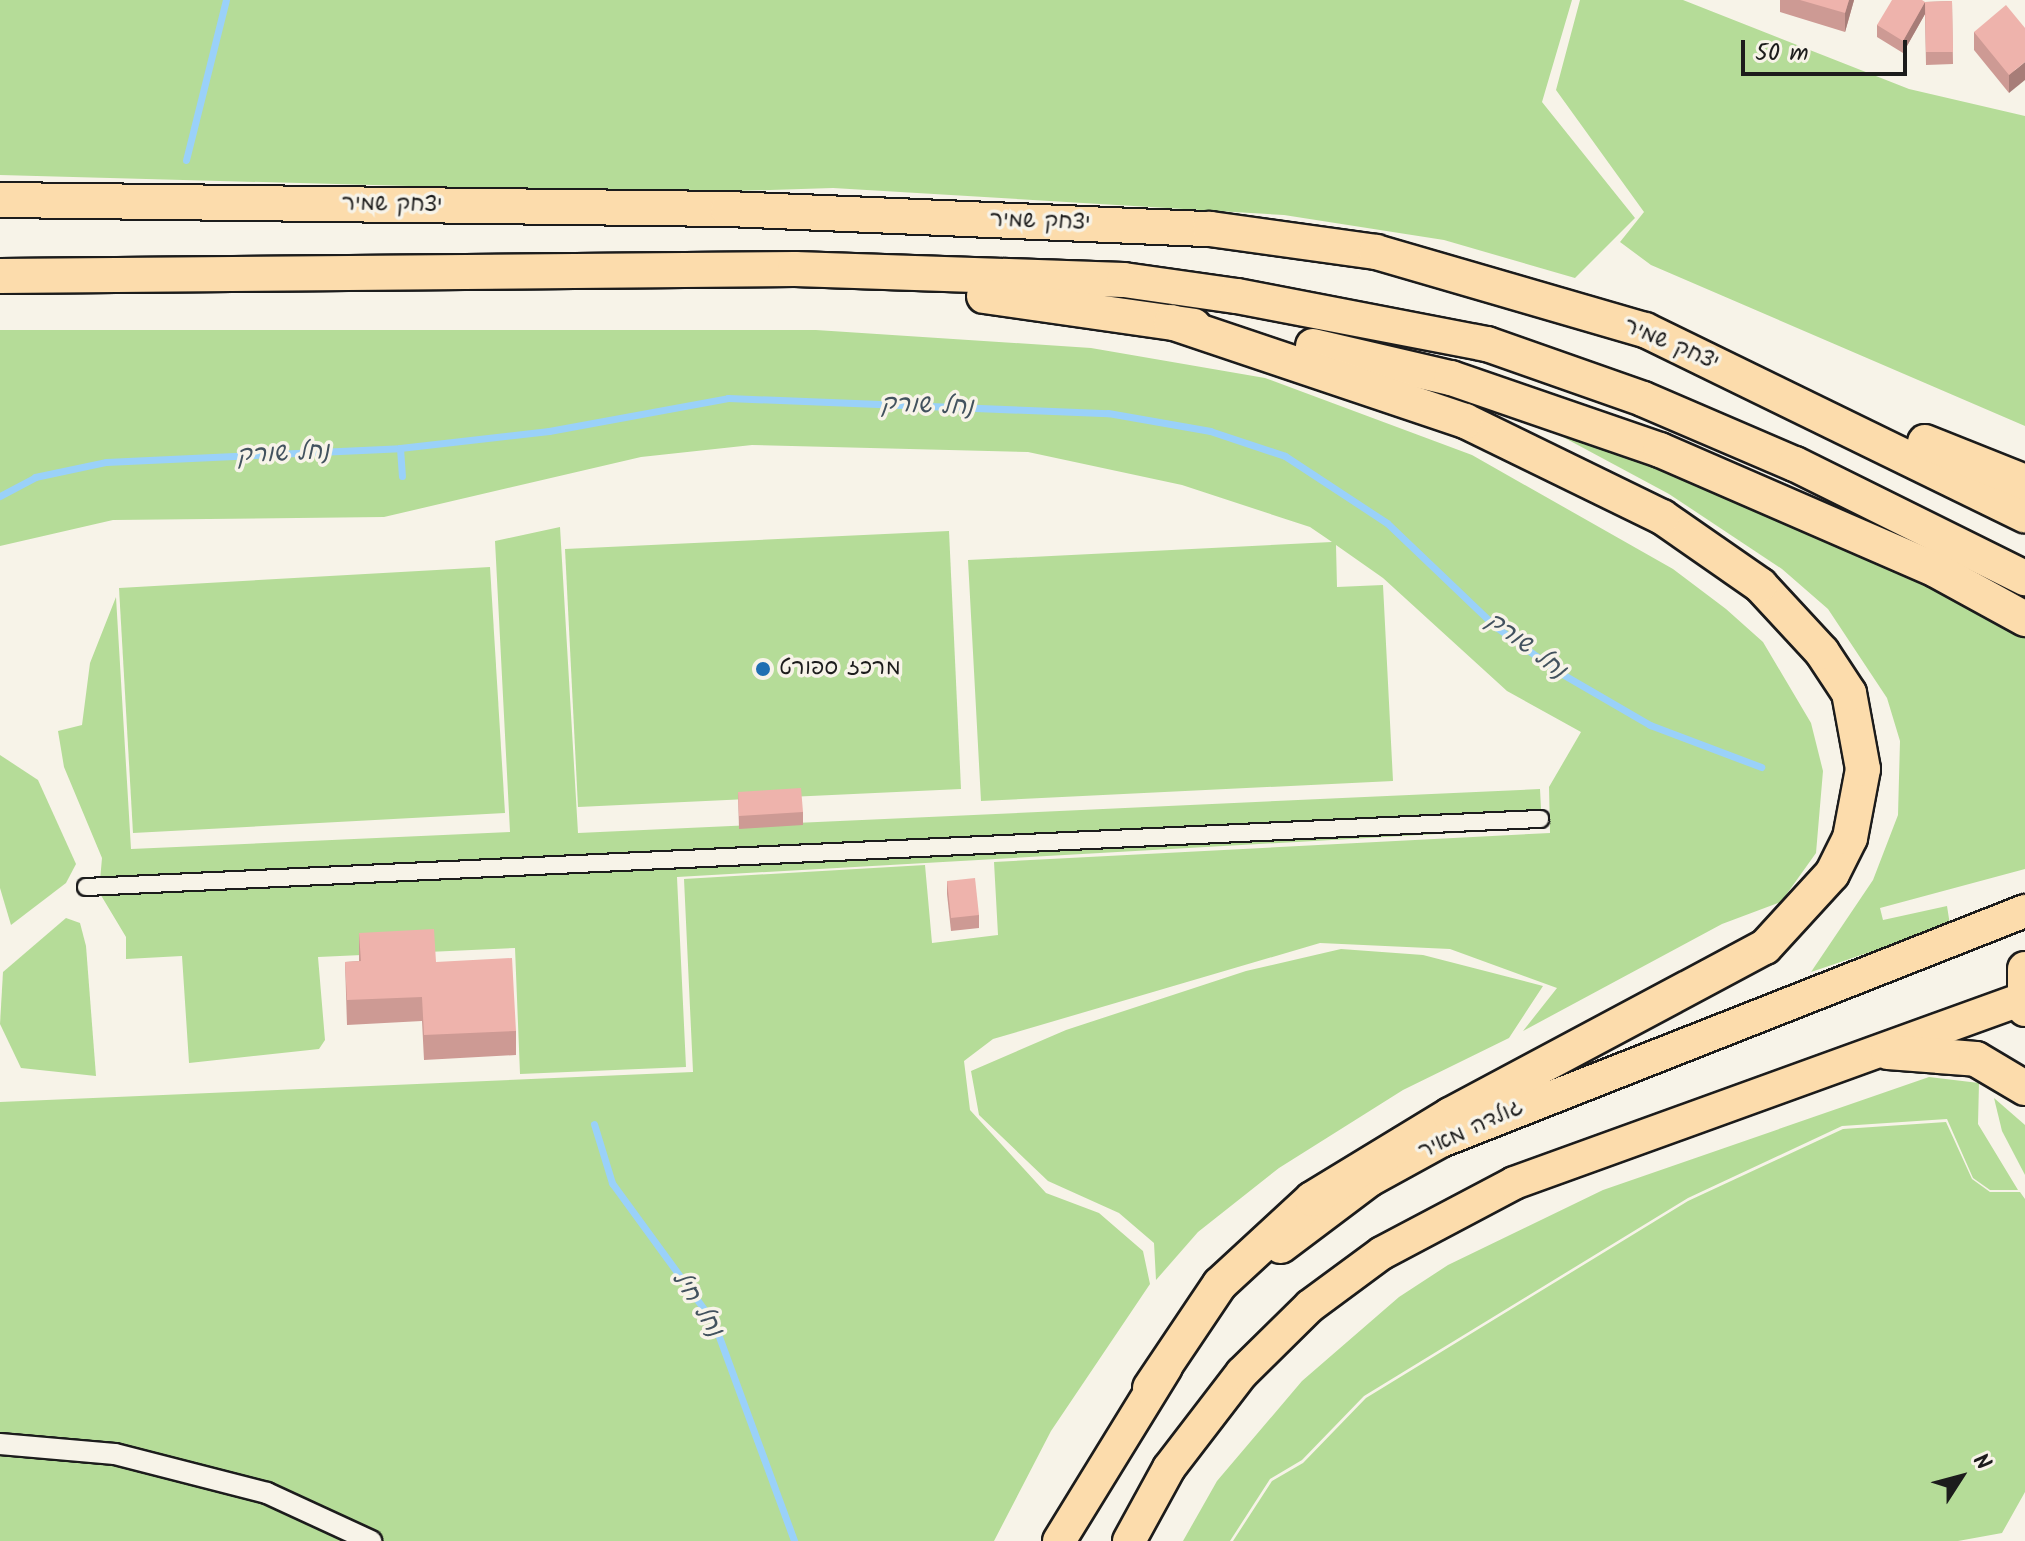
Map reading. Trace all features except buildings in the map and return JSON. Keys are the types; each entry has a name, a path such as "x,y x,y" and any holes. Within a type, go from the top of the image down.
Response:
{"highway":[{"name":"יצחק שמיר","path":"0,200 728,209 1210,229 1376,252 1645,330 2025,515"},
{"path":"0,276 613,270 1124,280 1375,318 1487,344 1643,399 1795,464 2025,578"},
{"path":"613,270 946,293 1171,322 1352,353 1556,413 1813,514 2025,619"},
{"path":"1150,1388 1220,1284 1312,1199 1450,1115 1765,947 1832,874 1850,838 1863,769 1849,693 1796,619 1662,517 1465,421 1171,322"},
{"path":"1645,330 2025,482"},
{"path":"1888,1052 1976,1059 2025,1088"}],"main road":[{"name":"גולדה מאיר","path":"1059,1541 1150,1388 1216,1306 1267,1259 1393,1167 1609,1070 2025,911"},
{"path":"1129,1541 1169,1468 1242,1373 1310,1306 1382,1253 1529,1177 1888,1052 2024,994"}],"street":[{"path":"86,887 1540,819"},
{"path":"0,1444 74,1446 161,1465 299,1504 371,1541"}],"green space":[{"path":"0,0 1572,0 1542,102 1635,218 1575,278 1444,240 1284,215 833,188 666,193 0,175"},
{"path":"1580,0 1683,0 1909,89 2025,116 2025,426 1651,265 1620,242 1644,212 1556,90"},
{"path":"0,330 816,330 1091,348 1265,378 1472,455 1673,569 1726,609 1763,642 1811,723 1823,771 1816,853 1781,902 1722,924 1523,1031 1557,988 1450,949 1320,943 993,1039 964,1061 970,1110 1046,1193 1099,1213 1143,1251 1150,1284 1051,1431 994,1541 0,1541 0,1102 693,1072 684,879 925,865 932,943 998,935 994,862 1550,833 1549,787 1581,732 1507,691 1383,578 1336,545 1337,587 1383,585 1393,781 981,801 968,560 1332,542 1310,527 1182,485 1028,452 752,445 641,457 384,517 113,520 0,546"},
{"path":"1548,429 1689,469 2025,632 2025,869 1880,908 1883,920 1947,906 1950,925 1811,972 1873,880 1898,815 1900,741 1887,698 1828,609 1782,569 1669,494"},
{"path":"560,527 578,833 1540,789 1542,828 677,877 686,1067 520,1074 515,948 318,957 325,1040 319,1049 189,1063 182,956 126,959 126,937 99,892 102,858 64,767 58,731 82,725 90,663 116,597 131,849 510,832 495,541"},
{"name":"מרכז ספורט","path":"949,531 961,789 578,807 565,549"},
{"path":"490,567 505,813 133,833 119,588"},
{"path":"0,755 38,780 76,864 66,883 11,925 0,888"},
{"path":"66,918 80,923 86,946 96,1076 21,1068 0,1024 3,972"},
{"path":"1341,949 1423,955 1543,986 1509,1038 1403,1090 1279,1168 1198,1232 1156,1280 1154,1243 1119,1213 1048,1181 979,1115 971,1071 1066,1030 1246,971"},
{"path":"1929,1077 1979,1083 1978,1124 2018,1190 1990,1190 1973,1178 1947,1119 1842,1126 1688,1198 1364,1396 1302,1460 1270,1479 1230,1541 1183,1541 1217,1481 1302,1381 1399,1297 1448,1265 1603,1190"},
{"path":"1994,1098 2025,1125 2025,1175 2002,1131"},
{"path":"1946,1122 1972,1179 1990,1192 2020,1192 2025,1199 2025,1492 2002,1533 1958,1541 1233,1541 1272,1481 1303,1463 1366,1398 1688,1201 1843,1129"}],"waterway":[{"path":"186,160 226,0"},
{"name":"נחל שורק","path":"0,496 35,477 106,462 400,448 549,431 728,398 1108,413 1210,431 1285,456 1387,523 1496,627 1557,671 1650,725 1761,767"},
{"path":"400,448 402,476"},
{"name":"נחל חיל","path":"594,1124 612,1183 714,1323 794,1541"}],"place":[{"name":"מרכז ספורט","path":"763,669"}]}
